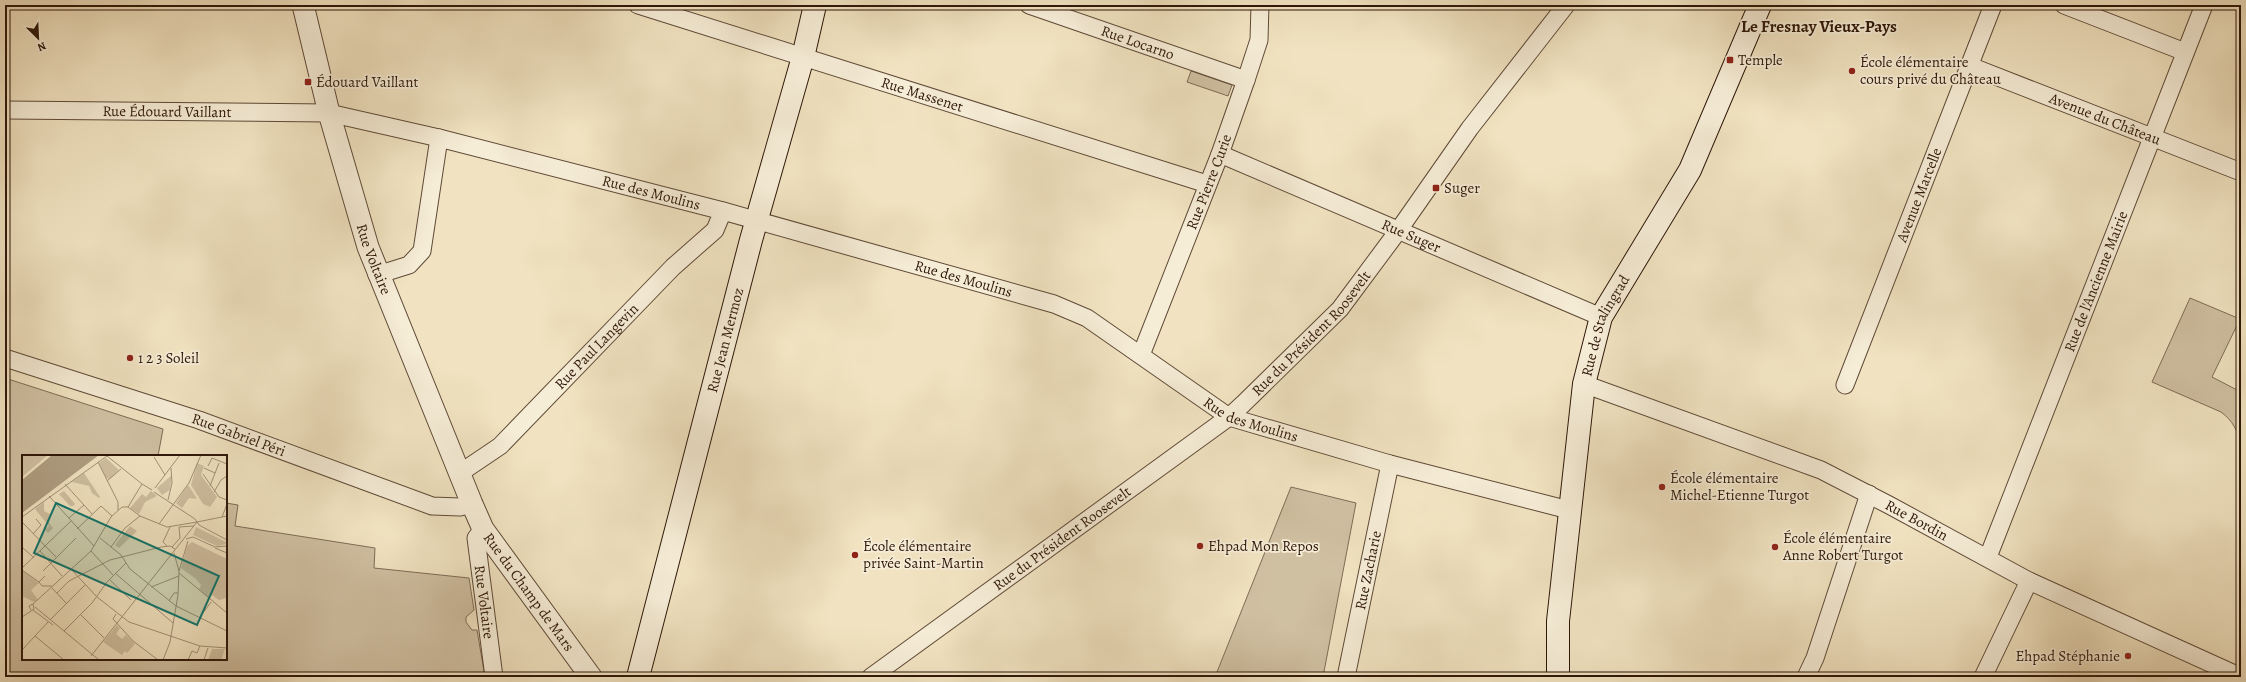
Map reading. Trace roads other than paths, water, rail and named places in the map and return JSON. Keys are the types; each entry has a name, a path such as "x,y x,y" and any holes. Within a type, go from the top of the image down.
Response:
{"main road":[{"name":"Rue Jean Mermoz","path":"638,677 756,221 803,57 815,5"},
{"name":"Rue de Stalingrad","path":"1558,677 1558,621 1584,384 1601,317 1690,170 1758,6"}],"street":[{"name":"Rue Voltaire","path":"303,5 329,113 368,247 378,275 472,504"},
{"name":"Rue Massenet","path":"638,5 1207,184"},
{"name":"Rue Locarno","path":"1029,5 1246,80"},
{"name":"Rue Pierre Curie","path":"1141,355 1220,154 1246,80 1259,40 1260,5"},
{"name":"Rue du Président Roosevelt","path":"870,677 1229,417 1340,309 1398,231 1470,128 1566,5"},
{"name":"Avenue Marcelle","path":"1845,385 1993,5"},
{"path":"2064,5 2186,52"},
{"name":"Rue de l'Ancienne Mairie","path":"1988,557 2204,5"},
{"name":"Avenue du Château","path":"1970,66 2241,172"},
{"name":"Rue Édouard Vaillant","path":"5,110 329,113"},
{"name":"Rue des Moulins","path":"329,113 439,138 723,211 1054,304 1087,318 1229,417 1390,464 1569,510"},
{"path":"378,275 409,265 422,251 439,138"},
{"name":"Rue Suger","path":"1220,154 1601,317"},
{"name":"Rue Paul Langevin","path":"460,473 500,446 673,267 715,230 723,211"},
{"name":"Rue Gabriel Péri","path":"5,358 198,420 432,506 460,507 472,504"},
{"name":"Rue Bordin","path":"1584,384 1797,460 1868,494 1988,557 2029,581 2241,677"},
{"name":"Rue Zacharie","path":"1346,677 1390,464"},
{"path":"1806,677 1815,658 1868,494"},
{"name":"Rue du Champ de Mars","path":"472,504 483,529 591,677"},
{"name":"Rue Voltaire","path":"483,529 476,538 494,677"},
{"path":"1983,677 2029,581"}],"place":[{"name":"Temple","path":"1730,60"},
{"name":"École élémentaire cours privé du Château","path":"1852,71"},
{"name":"Édouard Vaillant","path":"308,82"},
{"name":"Suger","path":"1436,188"},
{"name":"1 2 3 Soleil","path":"130,358"},
{"name":"École élémentaire Michel-Etienne Turgot","path":"1662,487"},
{"name":"Ehpad Mon Repos","path":"1200,546"},
{"name":"École élémentaire Anne Robert Turgot","path":"1775,547"},
{"name":"École élémentaire privée Saint-Martin","path":"855,555"},
{"name":"Ehpad Stéphanie","path":"2128,656"}],"district":[{"name":"Le Fresnay Vieux-Pays","path":"1819,26"}]}
